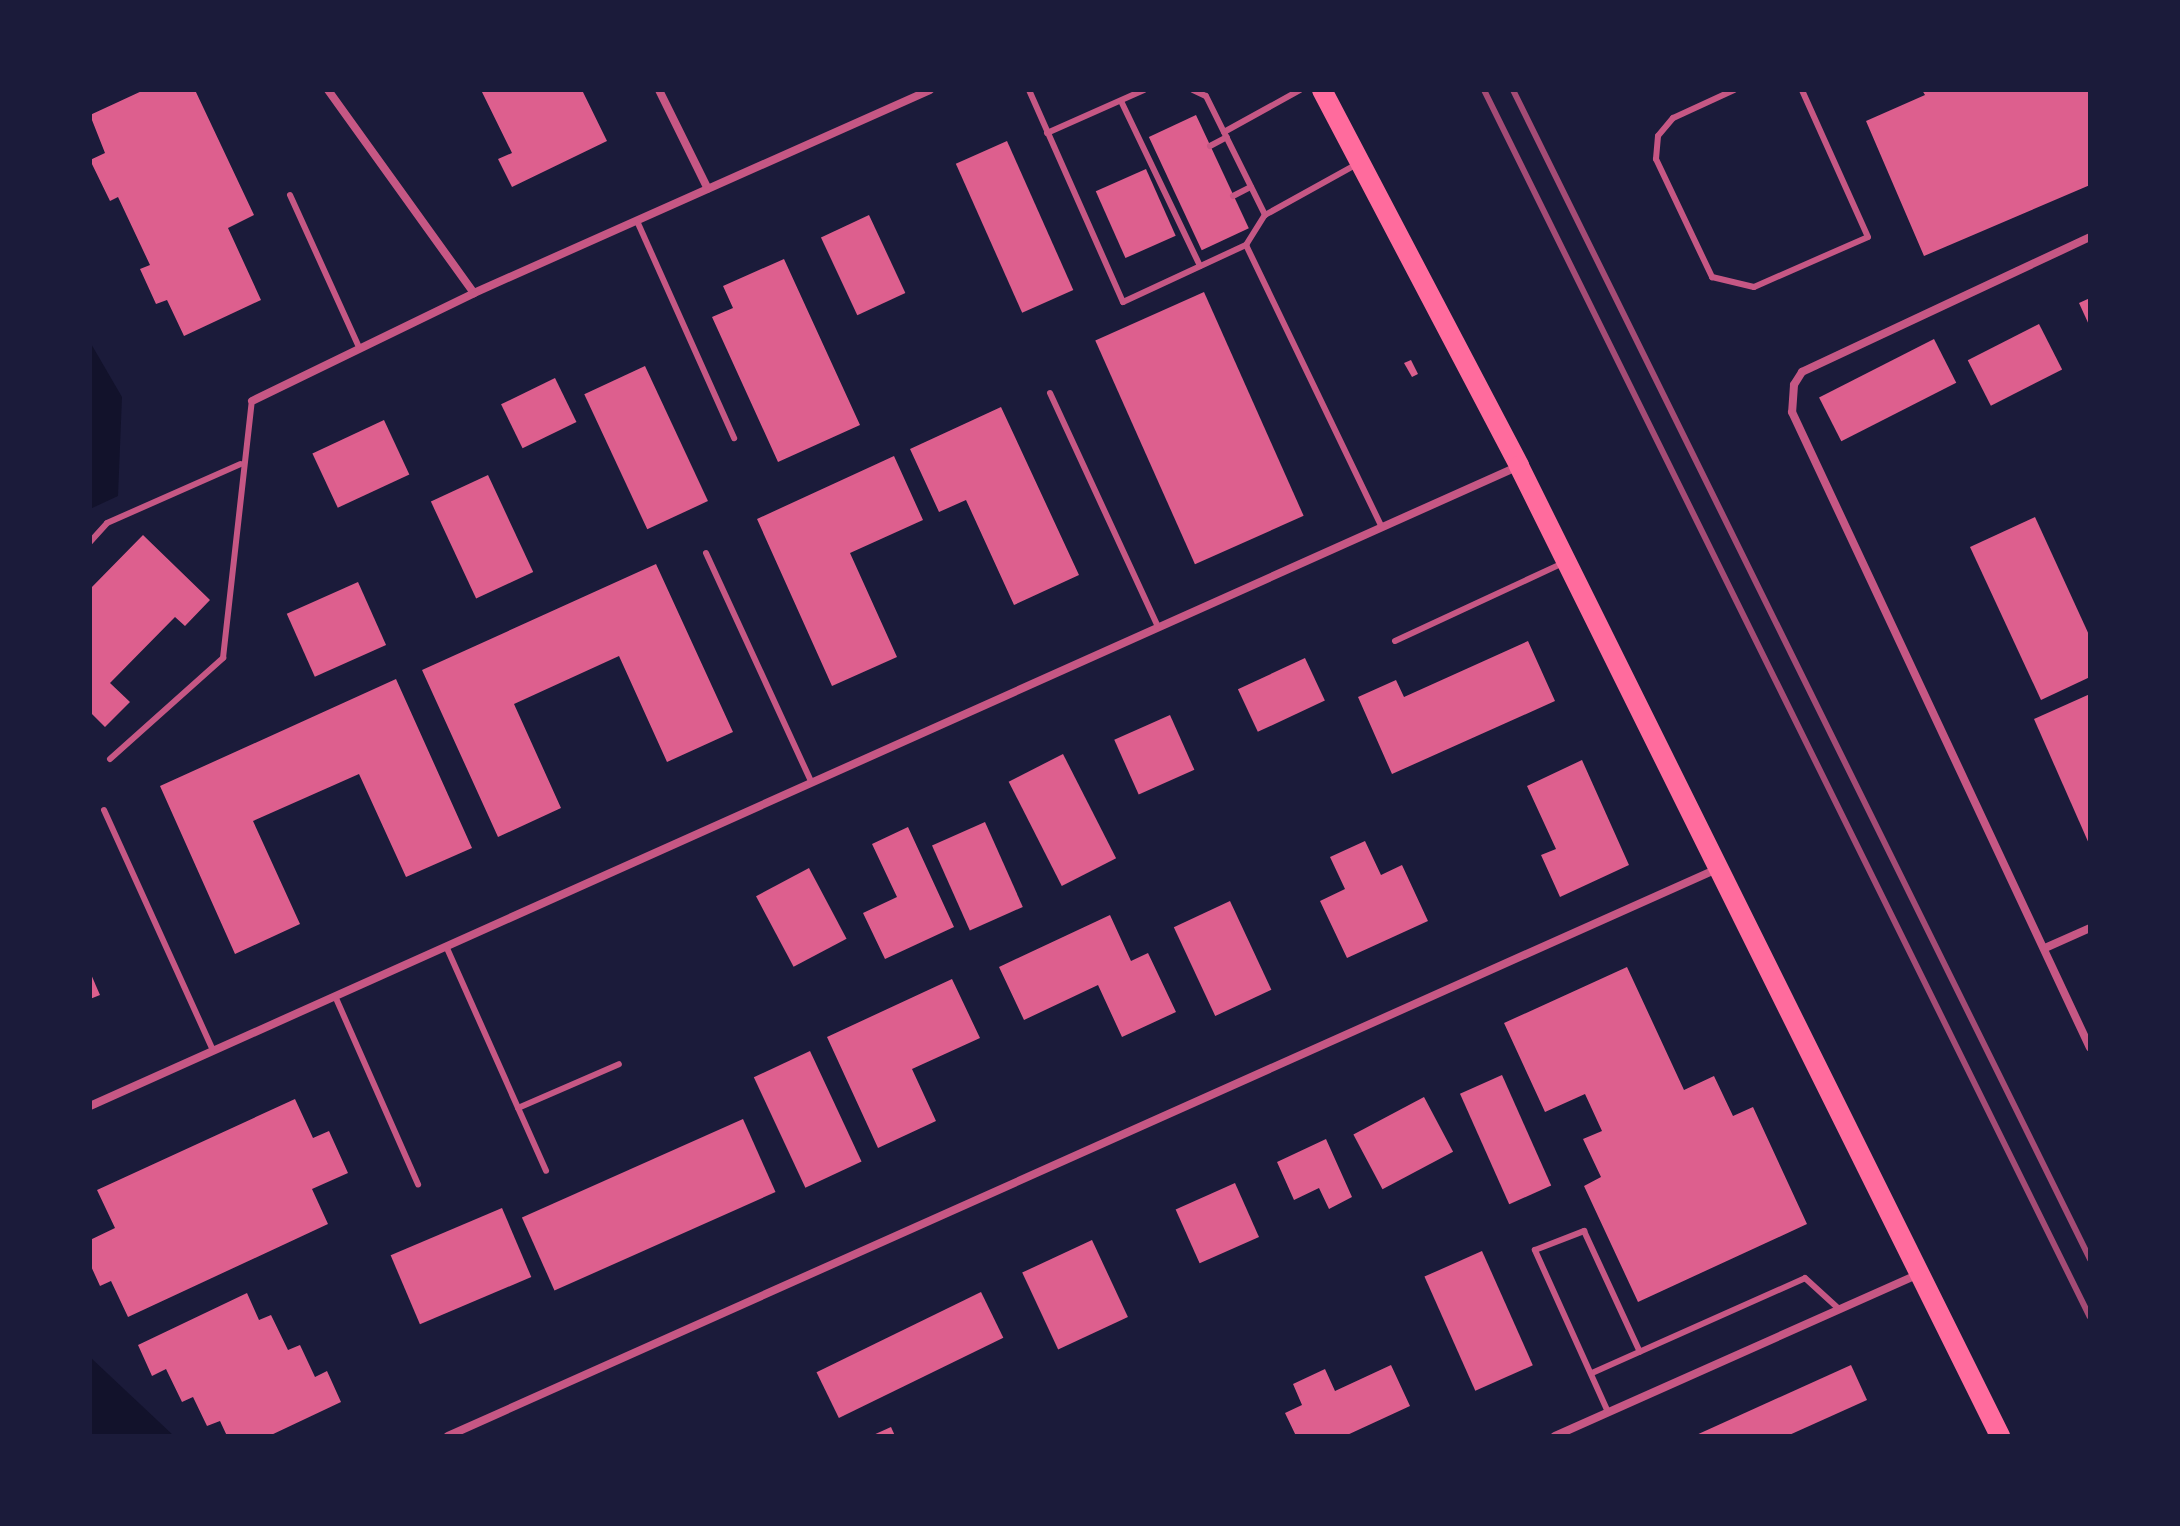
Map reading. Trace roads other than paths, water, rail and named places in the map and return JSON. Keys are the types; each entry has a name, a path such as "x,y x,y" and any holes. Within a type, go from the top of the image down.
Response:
{"main road":[{"path":"1322,90 1519,466 2000,1436"}],"street":[{"path":"328,90 474,293"},
{"path":"659,90 708,189"},
{"path":"252,401 474,293 930,90"},
{"path":"2090,237 1802,372 1794,385 1792,412 2090,1048"},
{"path":"90,1106 1519,466"},
{"path":"448,1436 1719,868"},
{"path":"2045,948 2090,928"},
{"path":"1555,1436 1920,1274"}],"lane":[{"path":"1029,90 1123,302 1246,245 1265,215 1361,162"},
{"path":"1047,133 1144,90"},
{"path":"1193,90 1206,96 1265,215"},
{"path":"1210,146 1300,90"},
{"path":"1734,90 1673,118 1658,136 1656,159 1712,277 1754,287 1868,237 1802,90"},
{"path":"1121,101 1200,266"},
{"path":"1155,172 1164,167"},
{"path":"1233,196 1251,187"},
{"path":"290,195 360,349"},
{"path":"1179,222 1189,217"},
{"path":"637,221 734,438"},
{"path":"1246,245 1382,527"},
{"path":"1050,393 1158,627"},
{"path":"110,759 223,658 241,464 252,401"},
{"path":"90,542 107,523 241,464"},
{"path":"706,553 812,783"},
{"path":"1395,641 1567,562"},
{"path":"104,810 213,1050"},
{"path":"446,946 546,1171"},
{"path":"335,996 418,1184"},
{"path":"518,1108 619,1064"},
{"path":"1608,1412 1535,1250 1584,1231 1640,1352"},
{"path":"1592,1373 1805,1278 1839,1309"}],"railway":[{"path":"1484,90 2090,1317"},
{"path":"1513,90 2090,1259"}]}
